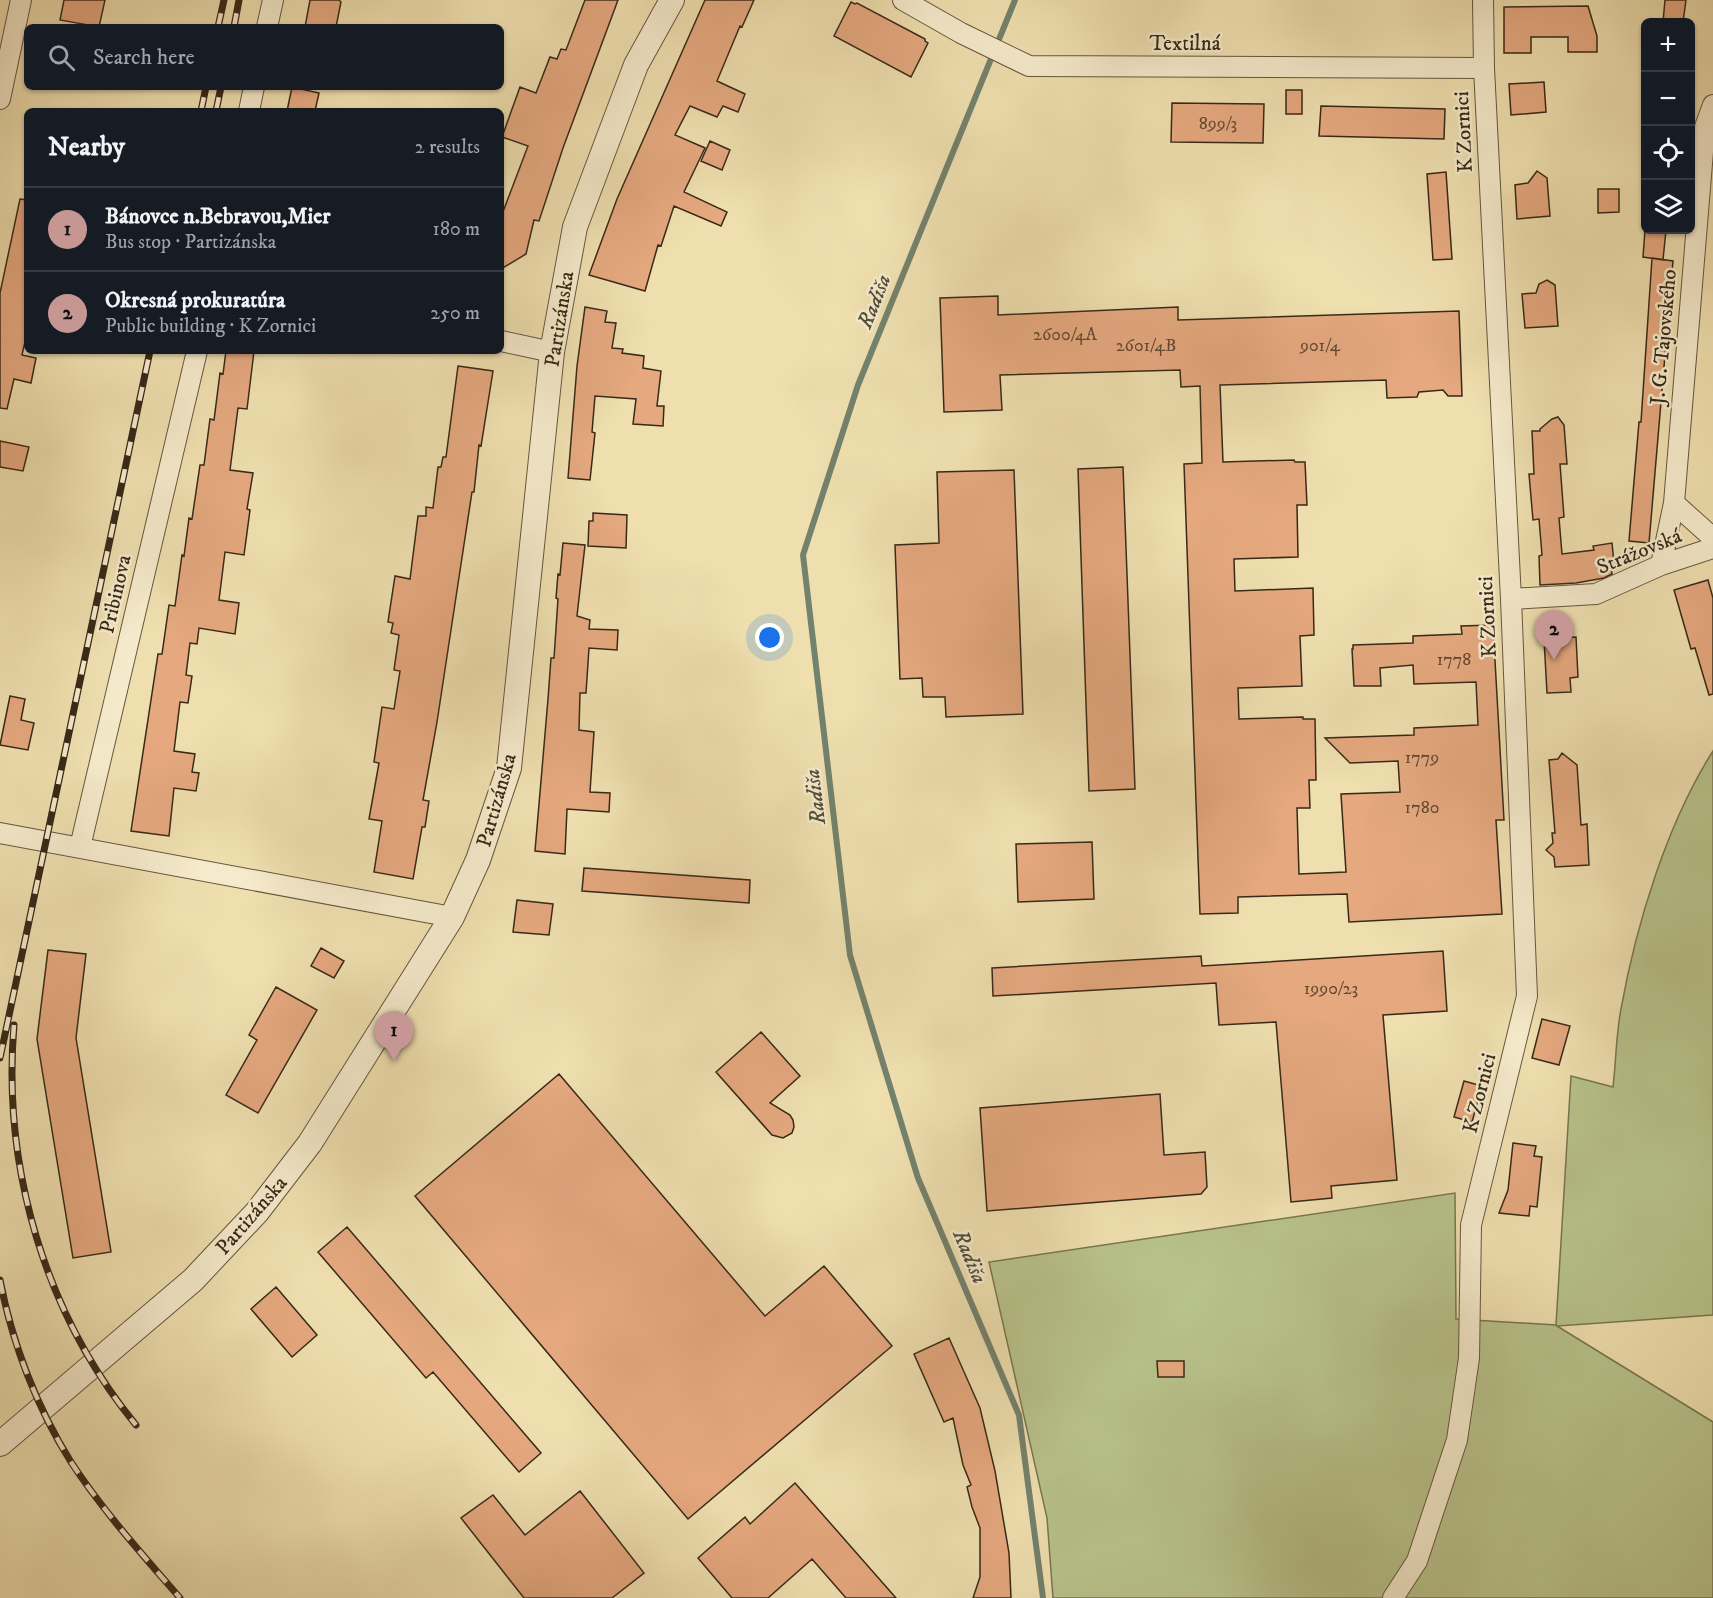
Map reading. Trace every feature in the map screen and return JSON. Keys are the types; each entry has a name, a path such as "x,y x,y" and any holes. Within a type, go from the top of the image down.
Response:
{"street":[{"path":"0,99 21,0"},
{"path":"268,24 273,0"},
{"name":"Partizánska","path":"0,1444 193,1280 257,1212 310,1143 452,917 478,860 509,768 552,352 575,227 636,65 672,0"},
{"name":"Textilná","path":"903,0 962,33 1029,66 1484,68"},
{"name":"K Zornici","path":"1393,1598 1417,1561 1457,1440 1468,1358 1471,1225 1527,996 1511,599 1484,68 1483,0"},
{"path":"250,108 253,90"},
{"name":"J. G. Tajovského","path":"1661,565 1674,503 1705,127 1713,105"},
{"path":"504,342 552,352"},
{"name":"Pribinova","path":"80,847 196,354"},
{"path":"1674,503 1713,538"},
{"name":"Strážovská","path":"1511,599 1596,594 1661,565 1713,548"},
{"path":"0,833 452,917"}],"green space":[{"path":"1713,751 1713,1315 1557,1326 1713,1422 1713,1598 1053,1598 1047,1518 989,1262 1455,1193 1456,1319 1556,1325 1571,1076 1613,1087 1621,1009 1645,909 1655,876 1681,810"}],"building":[{"path":"64,0 105,0 100,24 60,20"},
{"path":"310,0 339,0 341,2 337,24 306,24"},
{"path":"585,0 618,0 563,148 539,221 534,220 526,254 504,267 504,209 528,146 504,138 504,131 520,87 536,93 550,57 557,59 561,49 566,50"},
{"path":"705,0 754,0 742,27 740,26 717,81 745,94 738,112 723,106 717,117 690,106 675,135 705,148 684,192 727,212 721,226 674,206 661,246 658,245 645,291 589,275 617,199"},
{"path":"1665,0 1686,0 1684,18 1663,18"},
{"path":"851,2 925,39 928,43 911,77 834,36"},
{"path":"1588,6 1597,36 1597,52 1568,52 1568,37 1531,37 1531,53 1504,53 1504,7"},
{"path":"1544,82 1546,112 1511,115 1509,84"},
{"path":"291,90 319,93 316,108 288,108"},
{"path":"1286,90 1302,90 1302,114 1286,114"},
{"path":"1172,103 1264,104 1263,143 1171,142"},
{"path":"1321,106 1445,109 1444,139 1319,136"},
{"path":"710,141 730,150 722,170 701,161"},
{"path":"1537,171 1547,178 1550,216 1517,219 1515,185 1528,183"},
{"path":"1446,172 1452,259 1433,260 1427,174"},
{"path":"1598,189 1619,189 1619,212 1598,213"},
{"path":"20,199 24,200 24,346 22,355 36,358 31,383 14,379 7,409 0,408 0,293"},
{"path":"1645,234 1666,234 1663,260 1643,257"},
{"path":"1652,258 1673,261 1649,543 1629,541 1639,422 1641,422"},
{"path":"1547,280 1555,285 1558,326 1525,328 1522,294 1536,293 1539,284"},
{"path":"998,296 998,315 1178,307 1178,320 1459,311 1462,396 1448,396 1443,390 1419,392 1417,397 1387,398 1386,380 1220,385 1223,462 1294,460 1305,462 1307,505 1297,505 1298,557 1234,559 1235,591 1313,588 1314,635 1300,636 1302,686 1238,688 1239,719 1303,717 1303,719 1315,719 1316,780 1309,780 1310,808 1297,808 1299,874 1346,872 1341,794 1400,792 1398,761 1350,763 1325,738 1414,735 1414,728 1478,725 1476,682 1414,684 1413,665 1380,668 1381,686 1354,686 1353,645 1413,643 1413,636 1462,634 1461,626 1493,625 1504,820 1496,820 1502,914 1349,922 1347,894 1238,897 1238,913 1200,914 1184,464 1202,463 1200,386 1181,387 1180,370 1000,375 1002,410 944,412 940,298"},
{"path":"585,307 607,311 605,322 616,323 612,348 623,349 622,353 644,356 643,368 661,371 657,406 664,406 663,426 633,424 636,399 595,396 592,432 595,433 590,480 568,478 577,366"},
{"path":"226,354 254,354 247,409 238,408 230,470 253,473 247,509 250,510 244,555 225,552 219,600 239,603 235,634 199,628 197,644 190,643 186,675 192,676 188,703 180,702 174,751 195,754 192,772 199,773 196,791 174,788 169,836 131,831 158,654 162,654 169,605 175,606 189,518 192,519 200,465 204,465 210,419 214,420 220,373 223,374"},
{"path":"458,366 493,371 481,446 479,445 474,492 472,492 423,800 429,801 425,827 422,827 413,879 374,872 382,821 369,819 379,763 374,762 382,707 394,709 400,671 394,670 399,635 391,633 393,623 388,622 395,576 410,579 418,516 426,516 426,507 433,508 438,467 441,467 443,457 446,457"},
{"path":"1558,417 1564,425 1567,464 1560,464 1564,517 1559,518 1562,554 1594,550 1593,546 1612,543 1614,563 1611,563 1612,574 1604,578 1576,583 1540,585 1539,556 1542,555 1539,519 1533,520 1529,474 1534,474 1532,431 1540,431 1552,419"},
{"path":"0,441 29,447 23,471 0,467"},
{"path":"1123,467 1135,789 1089,791 1078,469"},
{"path":"1014,470 1023,714 946,717 945,697 923,697 922,678 900,679 895,545 939,543 937,472"},
{"path":"593,513 627,515 626,548 588,546 589,521 593,521"},
{"path":"563,543 585,545 577,616 590,620 589,629 618,630 617,650 589,648 586,693 580,693 579,730 594,732 590,792 610,793 609,812 567,809 565,854 535,851 551,658 554,658 558,574 560,575"},
{"path":"1708,580 1713,598 1713,694 1709,695 1695,648 1691,649 1674,590"},
{"path":"1576,637 1578,677 1570,678 1571,692 1547,693 1544,639"},
{"path":"10,696 25,699 21,720 34,723 28,750 0,745"},
{"path":"1562,753 1577,765 1581,825 1587,824 1589,865 1555,867 1554,857 1546,850 1553,843 1552,833 1555,833 1549,760 1558,759"},
{"path":"1092,842 1094,899 1018,902 1016,844"},
{"path":"584,868 750,880 749,903 582,891"},
{"path":"517,900 553,904 549,935 513,932"},
{"path":"321,948 344,961 334,978 311,966"},
{"path":"48,950 86,954 76,1038 111,1252 73,1258 37,1039"},
{"path":"1443,951 1447,1011 1383,1015 1397,1180 1331,1186 1332,1198 1291,1202 1276,1022 1219,1025 1216,983 993,996 992,968 1201,956 1202,966"},
{"path":"276,987 317,1010 258,1113 226,1095 257,1040 249,1035"},
{"path":"1542,1019 1570,1026 1559,1065 1532,1058"},
{"path":"761,1032 800,1076 770,1103 790,1115 793,1120 792,1133 783,1138 772,1135 716,1072"},
{"path":"559,1074 765,1316 824,1266 892,1346 688,1519 415,1196"},
{"path":"1464,1081 1482,1086 1472,1122 1454,1117"},
{"path":"1160,1094 1164,1155 1205,1152 1207,1187 1201,1194 987,1211 980,1108"},
{"path":"1513,1143 1536,1146 1534,1156 1542,1157 1537,1207 1530,1206 1529,1216 1499,1213 1508,1190"},
{"path":"347,1227 541,1453 519,1472 433,1372 426,1378 318,1252"},
{"path":"276,1287 317,1335 292,1357 251,1309"},
{"path":"949,1338 980,1408 995,1471 1009,1553 1011,1598 973,1598 980,1577 980,1528 967,1487 971,1485 963,1465 953,1418 944,1422 914,1354"},
{"path":"1157,1361 1184,1361 1184,1377 1158,1377"},
{"path":"795,1483 896,1598 846,1598 812,1559 768,1598 732,1598 698,1558 745,1517 750,1524"},
{"path":"580,1491 644,1573 612,1598 524,1598 461,1518 493,1495 525,1535"}],"waterway":[{"name":"Radiša","path":"1015,0 858,385 803,555 850,955 918,1178 1019,1415 1043,1598"}],"railway":[{"path":"219,24 224,0"},
{"path":"235,24 239,0"},
{"path":"202,108 205,90"},
{"path":"217,108 220,90"},
{"path":"0,1058 149,354"},
{"path":"14,1025 12,1079 15,1132 23,1185 36,1237 54,1287 77,1336 104,1382 136,1425"},
{"path":"0,1280 19,1351 47,1420 71,1462 96,1498 180,1598"}],"place":[{"name":"Okresná prokuratúra","path":"1554,660"},
{"name":"Bánovce n.Bebravou,Mier","path":"394,1061"}]}
